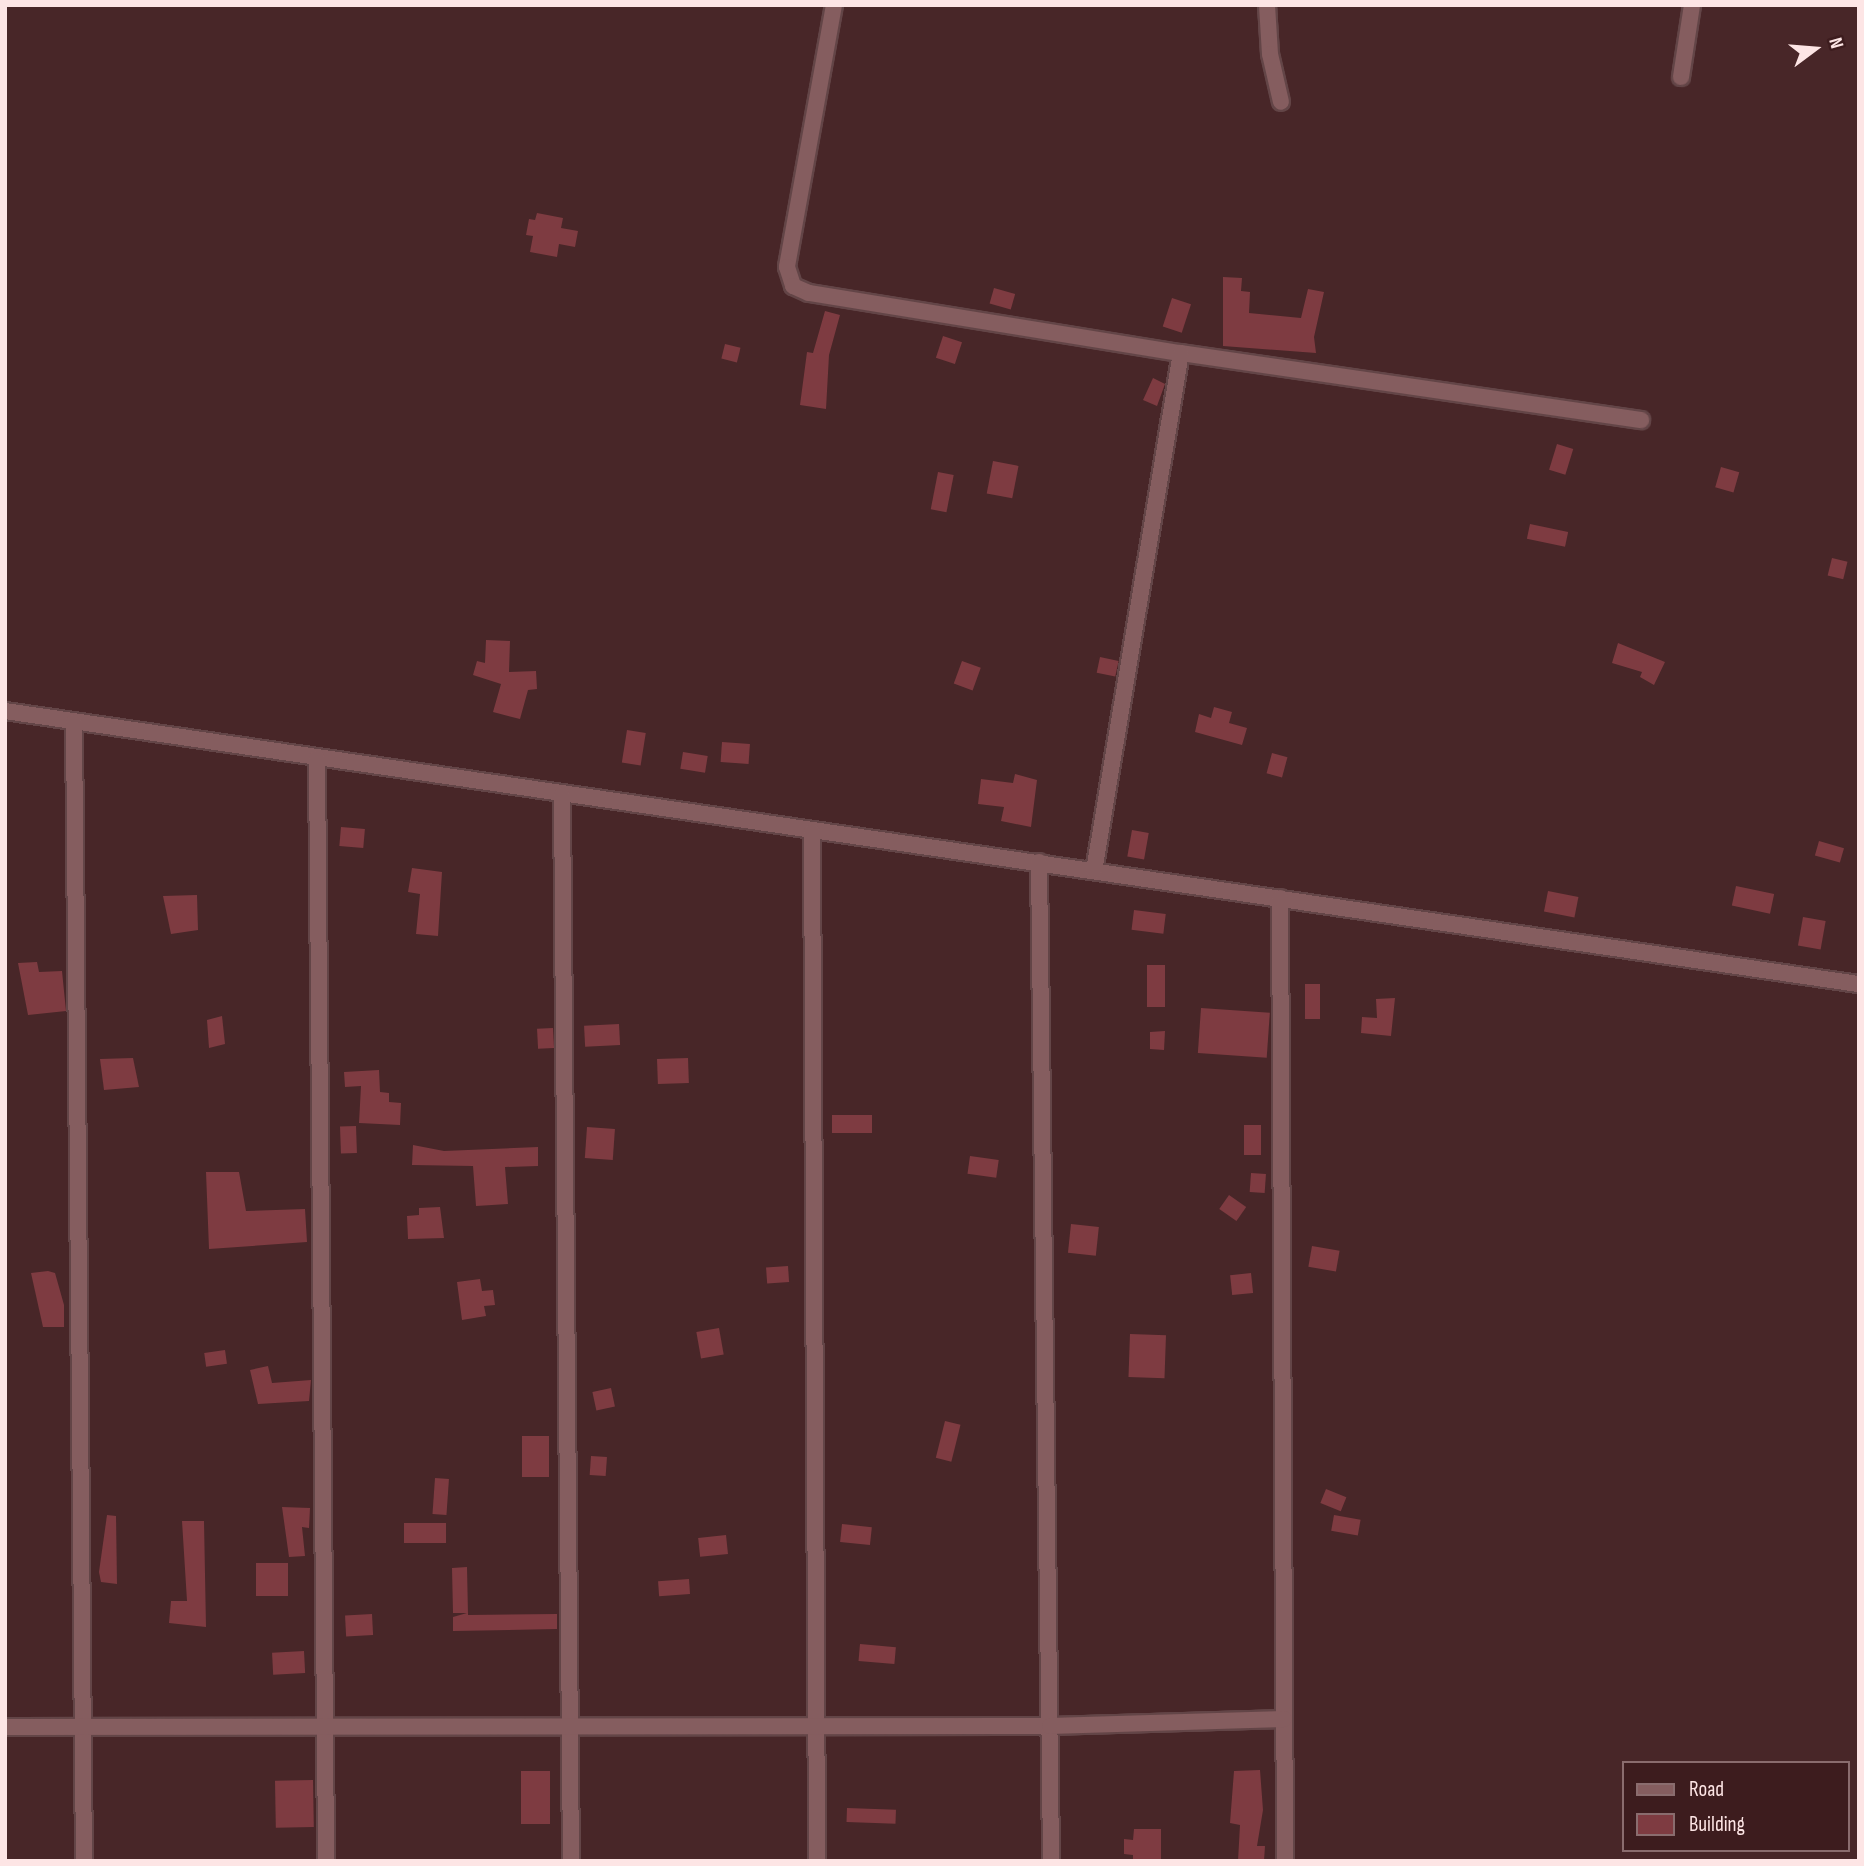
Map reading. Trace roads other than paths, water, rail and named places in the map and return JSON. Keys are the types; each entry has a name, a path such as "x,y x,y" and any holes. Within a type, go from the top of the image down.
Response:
{"street":[{"path":"834,5 787,267 793,286 810,293 1181,353 1641,420"},
{"path":"1267,5 1270,54 1281,102"},
{"path":"1681,77 1692,5"},
{"path":"1094,871 1181,353"},
{"path":"5,711 812,832 1039,862 1859,984"},
{"path":"74,722 84,1861"},
{"path":"317,758 322,1728 326,1861"},
{"path":"562,795 571,1861"},
{"path":"812,832 817,1861"},
{"path":"1039,862 1051,1861"},
{"path":"1280,898 1285,1861"},
{"path":"5,1727 84,1725 571,1729 1050,1726 1284,1718"}]}
